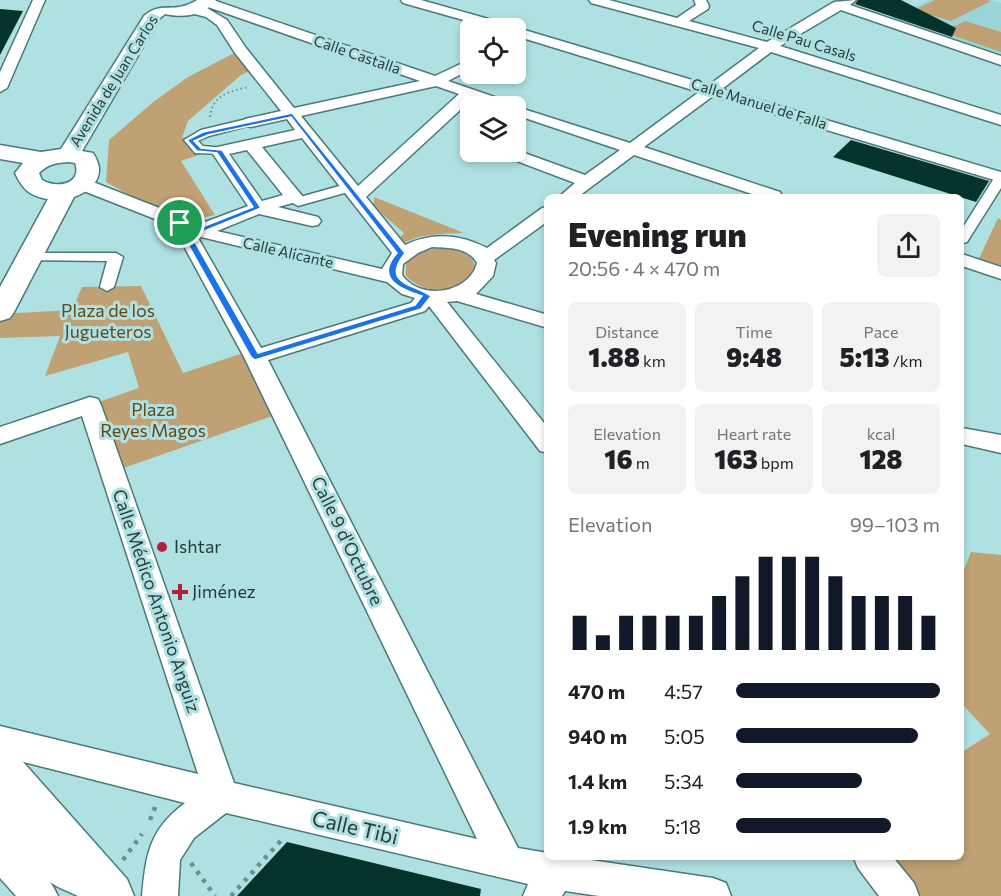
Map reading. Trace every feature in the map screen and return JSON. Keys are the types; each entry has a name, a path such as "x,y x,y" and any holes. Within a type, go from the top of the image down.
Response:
{"main road":[{"name":"Avenida de Juan Carlos","path":"76,157 160,28 185,5"},
{"path":"0,152 33,166"},
{"path":"0,166 33,166 76,157 91,169 89,177 64,189 0,272"},
{"path":"33,166 31,185 64,189"},
{"path":"0,312 64,189"},
{"path":"0,769 106,891"},
{"path":"0,824 106,891"}],"street":[{"path":"0,88 39,0"},
{"path":"407,0 470,18"},
{"name":"Calle Pau Casals","path":"595,0 682,20"},
{"name":"Calle Pau Casals","path":"617,0 1001,113"},
{"path":"682,20 703,6 699,0"},
{"path":"571,194 773,45 844,3 1001,61"},
{"path":"185,5 208,11 223,20 240,50 402,253"},
{"name":"Calle Castalla","path":"185,5 474,96"},
{"name":"Calle Manuel de Falla","path":"526,37 711,90 1001,178"},
{"name":"Calle Pau Casals","path":"773,45 1001,120"},
{"path":"306,132 219,151 199,150 190,140 252,122 435,82 460,69"},
{"path":"298,202 353,192 468,94"},
{"path":"526,113 768,194"},
{"path":"200,231 258,208 294,197 251,144"},
{"path":"219,151 258,208 312,221"},
{"path":"526,159 588,182"},
{"path":"964,237 1001,178"},
{"name":"Calle Alicante","path":"64,189 200,231 394,279"},
{"path":"485,258 544,215"},
{"name":"Calle 9 d'Octubre","path":"180,223 255,357 507,863"},
{"path":"430,241 446,241 474,248 485,258 488,268 484,278 476,286 456,294 429,296 403,287 394,279 392,271 394,261 402,253 430,241"},
{"path":"29,257 116,257 107,287"},
{"path":"964,261 1001,273"},
{"path":"456,294 544,321"},
{"path":"255,357 418,307 429,296"},
{"path":"429,296 544,440"},
{"name":"Calle Médico Antonio Anguiz","path":"0,436 90,405 222,796"},
{"path":"964,436 1001,444"},
{"name":"Calle Tibi","path":"0,741 555,875 713,896"},
{"path":"160,896 163,856 182,826 222,796"},
{"path":"0,853 40,896"},
{"path":"873,860 901,896"}],"path":[{"path":"252,122 220,126 211,120 209,113 215,100 223,93 256,86"},
{"path":"106,891 147,828 166,782"},
{"path":"231,896 303,816"}],"shaded area":[{"path":"930,0 991,0 1001,3 1001,55 890,18"}],"green space":[{"path":"935,0 991,1 951,21 914,10"},
{"path":"965,21 1001,32 1001,52 943,32"},
{"path":"240,50 255,69 241,75 188,121 182,138 205,133 191,140 207,152 181,161 215,215 191,220 129,195 106,182 109,140 152,103 188,77"},
{"path":"374,197 464,233 425,236 404,243 399,239 404,233 374,207"},
{"path":"998,218 1001,220 1001,272 976,265"},
{"path":"445,248 465,254 474,262 473,272 466,281 438,290 421,286 406,276 406,264 414,256 428,250"},
{"path":"141,286 183,373 252,350 284,412 112,472 90,405 139,388 128,352 45,376 60,336 0,338 0,314 72,310 82,287"},
{"path":"971,552 1001,555 1001,896 901,896 872,860 964,860 964,751 990,734 964,706 964,570"}],"building":[{"path":"858,0 901,0 956,28 952,37 855,4"},
{"path":"0,9 23,11 0,55"},
{"path":"851,140 989,181 976,202 964,198 964,194 951,194 833,157"},
{"path":"287,842 481,889 480,896 237,896"}],"place":[{"name":"Ishtar","path":"162,547"},
{"name":"Jiménez","path":"180,592"}],"route":[{"path":"292,114 402,253 394,261 392,271 394,279 403,287 427,296 418,307 255,357 180,223 200,231 258,208 219,151 199,150 190,140 252,122 292,114"}],"park label":[{"name":"Plaza de los Jugueteros","path":"108,321"},
{"name":"Plaza Reyes Magos","path":"153,420"}]}
